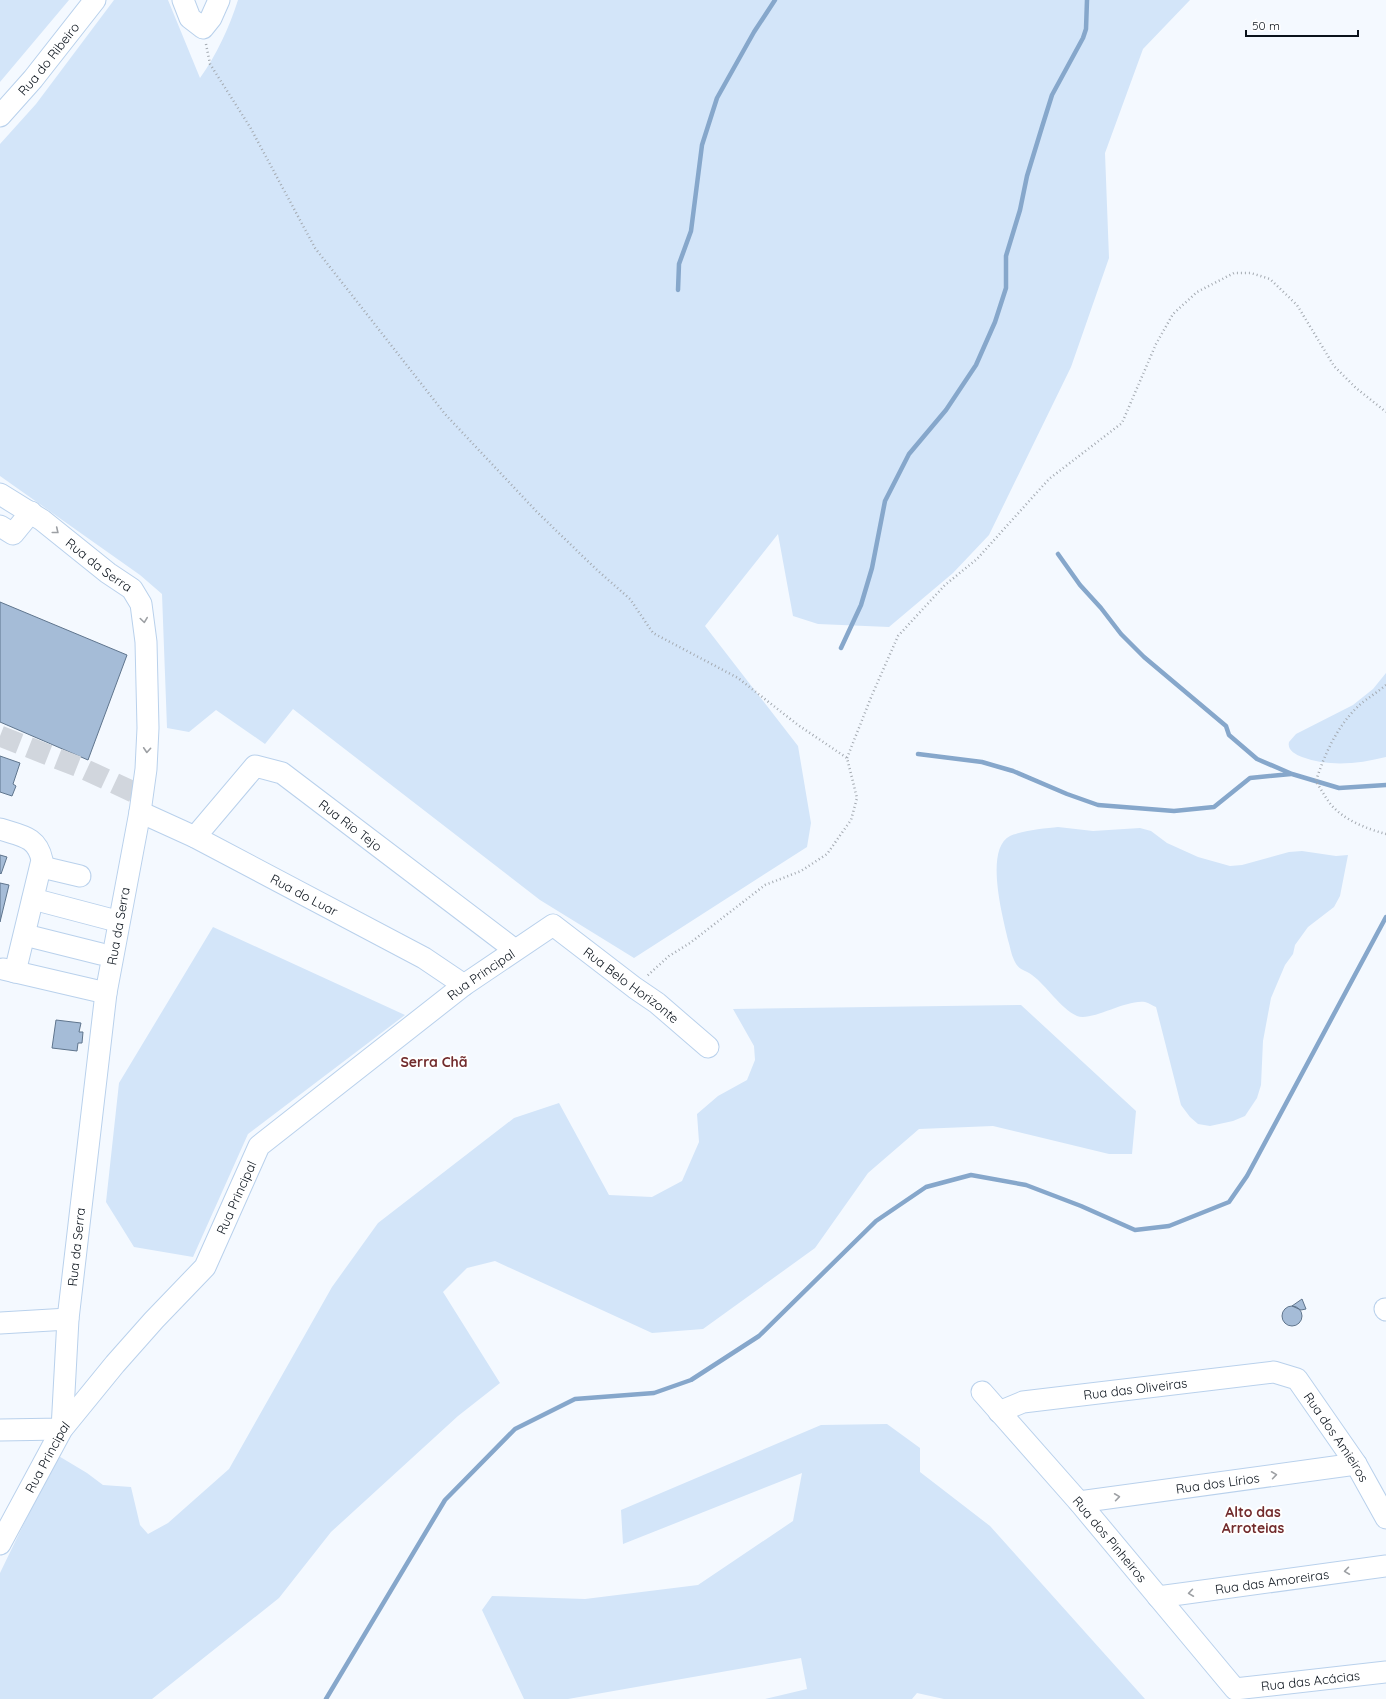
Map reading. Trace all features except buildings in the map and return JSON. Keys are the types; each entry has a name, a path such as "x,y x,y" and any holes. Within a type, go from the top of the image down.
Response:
{"street":[{"name":"Rua do Ribeiro","path":"0,116 33,79 95,0"},
{"path":"183,0 190,18 204,28 211,18 219,0"},
{"name":"Rua da Serra","path":"0,494 31,512 108,573 132,589 141,604 146,642 148,728 141,804 106,993 68,1319 62,1429"},
{"path":"14,534 31,512"},
{"name":"Rua Rio Tejo","path":"195,837 255,766 282,773 514,950"},
{"name":"Rua do Luar","path":"141,804 195,837 424,958 464,985"},
{"path":"0,829 32,840 40,852 42,860 42,867 25,935 9,970 106,993"},
{"path":"42,867 80,876"},
{"path":"33,899 109,919"},
{"name":"Rua Belo Horizonte","path":"553,925 635,988 657,1003 708,1047"},
{"name":"Rua Principal","path":"0,1544 62,1429 115,1364 154,1320 205,1268 259,1146 464,985 553,925"},
{"path":"25,935 101,954"},
{"path":"0,1323 68,1319"},
{"name":"Rua das Oliveiras","path":"999,1412 1023,1402 1274,1372"},
{"name":"Rua dos Amieiros","path":"1274,1372 1297,1379 1356,1464 1386,1518"},
{"name":"Rua dos Pinheiros","path":"982,1392 1079,1502 1235,1689"},
{"path":"0,1430 62,1429"},
{"name":"Rua dos Lírios","path":"1079,1502 1356,1464"},
{"name":"Rua das Amoreiras","path":"1158,1597 1386,1566"},
{"name":"Rua das Acácias","path":"1235,1689 1386,1672"}],"path":[{"path":"204,28 210,64 250,127 315,248 445,414 537,512 597,570 630,599 653,633 738,678 798,725 847,758"},
{"path":"635,988 669,956 690,943 765,885 801,871 827,854 851,820 857,798 847,758 872,695 898,636 945,585 977,559 1049,479 1122,423 1156,344 1173,314 1197,292 1234,273 1251,273 1270,279 1297,305 1334,366 1356,388 1386,412"},
{"path":"1386,685 1363,702 1345,722 1322,762 1316,781 1330,804 1351,820 1372,830 1386,834"}],"shaded area":[{"path":"0,0 69,0 0,82"},
{"path":"114,0 168,0 200,78 212,60 222,40 231,21 238,0 1190,0 1143,49 1105,153 1109,258 1071,367 989,535 953,573 889,627 818,624 793,616 778,534 705,626 798,746 811,823 807,847 634,958 540,900 293,709 265,744 216,710 189,732 167,728 162,594 140,575 0,476 0,144 36,104"},
{"path":"1386,673 1386,757 1354,763 1333,763 1302,757 1290,749 1289,742 1296,734 1353,705 1373,689"},
{"path":"1058,827 1093,831 1140,828 1151,831 1167,843 1198,857 1230,866 1242,865 1289,852 1302,851 1336,856 1348,855 1340,896 1334,907 1308,927 1295,945 1293,954 1285,965 1271,998 1263,1041 1261,1085 1257,1098 1245,1116 1233,1121 1210,1126 1198,1124 1190,1117 1181,1105 1156,1007 1145,1002 1137,1002 1091,1016 1077,1016 1065,1008 1038,980 1016,964 1008,940 997,885 998,855 1002,843 1014,834"},
{"path":"213,927 405,1015 248,1134 193,1257 134,1247 106,1202 119,1083"},
{"path":"1021,1005 1136,1111 1132,1154 1109,1154 993,1126 919,1129 868,1173 815,1248 703,1329 652,1333 495,1261 467,1268 443,1292 500,1383 458,1416 331,1532 279,1598 152,1699 0,1699 0,1573 57,1455 87,1473 103,1485 131,1487 140,1525 148,1534 168,1523 229,1469 332,1287 378,1223 514,1118 559,1103 609,1195 652,1197 682,1181 699,1142 697,1114 718,1096 747,1080 755,1060 754,1046 733,1009"},
{"path":"887,1424 920,1448 920,1472 990,1526 1145,1699 944,1699 917,1693 912,1699 765,1699 807,1689 801,1658 568,1699 524,1699 482,1610 492,1596 585,1599 698,1585 793,1521 802,1473 623,1544 621,1510 821,1425"}],"waterway":[{"path":"678,290 679,264 691,231 702,145 717,98 754,32 775,0"},
{"path":"841,648 861,605 872,568 885,501 909,454 946,410 976,365 995,322 1006,288 1006,256 1020,210 1027,176 1052,95 1083,38 1086,29 1087,0"},
{"path":"1058,554 1080,585 1101,608 1121,634 1144,657 1226,726 1229,735 1257,759 1292,774 1339,788 1386,785"},
{"path":"918,754 982,762 1013,771 1067,794 1098,805 1174,811 1214,807 1250,778 1291,774"},
{"path":"326,1699 445,1500 515,1429 575,1399 654,1393 691,1380 759,1336 876,1221 926,1187 971,1175 1026,1185 1081,1206 1135,1230 1169,1226 1229,1202 1247,1176 1386,917"}],"tunnel":[{"path":"0,736 84,769 142,796"}],"district":[{"name":"Serra Chã","path":"434,1062"},
{"name":"Alto das Arroteias","path":"1253,1520"}]}
